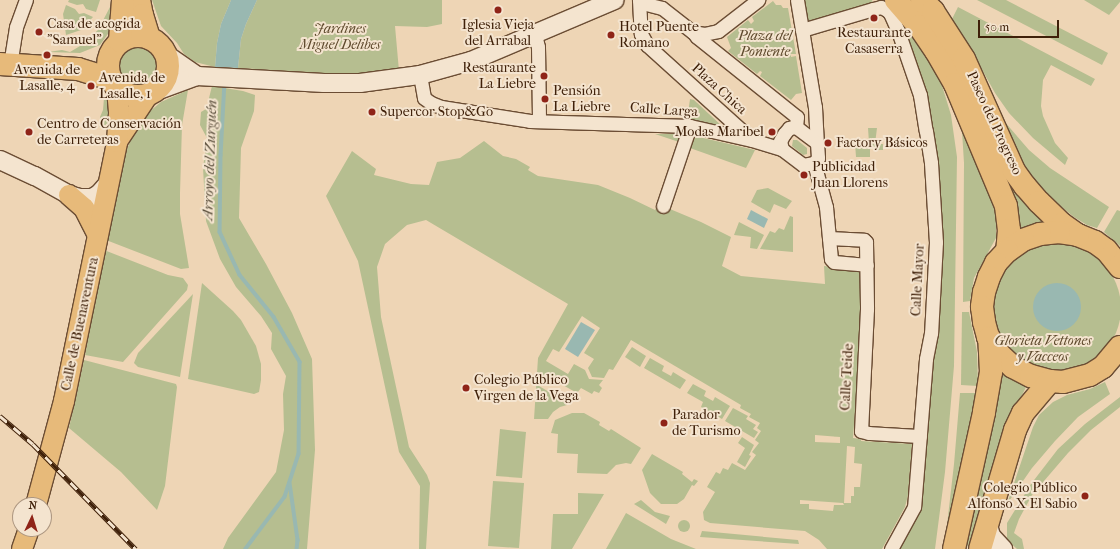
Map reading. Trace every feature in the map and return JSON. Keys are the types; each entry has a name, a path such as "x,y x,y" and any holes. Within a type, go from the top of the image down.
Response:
{"highway":[{"path":"114,84 108,67 115,48 123,0"},
{"path":"139,0 149,38"},
{"name":"Paseo del Progreso","path":"922,0 933,11 964,59 1014,171 1039,202 1062,224 1078,235"},
{"name":"Paseo del Progreso","path":"893,6 919,26 936,51 955,84 1006,206 1009,230 1007,251"},
{"path":"5,64 78,69 114,84 132,96 152,93 163,84 168,75 169,65 167,55 160,44 149,38 134,36 78,69"},
{"path":"958,547 991,372 988,337 982,307 984,292 989,276 996,263 1007,251 1023,240 1040,234 1059,232 1078,235 1095,242 1106,250 1120,266"},
{"path":"988,337 999,354 1013,367 1031,376 1050,381 1062,382 1090,375 1103,367 1120,347"},
{"path":"980,549 1015,430 1023,413 1050,381"}],"main road":[{"path":"152,93 203,76 324,83 360,83 420,75 471,61 615,0"},
{"path":"167,55 203,76"},
{"name":"Calle de Buenaventura","path":"38,497 64,402 108,180 117,142 118,112 114,84"},
{"name":"Calle de Buenaventura","path":"117,142 152,93"},
{"path":"0,160 62,191 80,198 92,198 100,194 108,180"},
{"path":"62,191 84,208 98,235"},
{"path":"987,522 991,536 1003,549"},
{"path":"22,549 26,537"}],"street":[{"path":"5,64 26,0"},
{"path":"639,0 646,4 660,4 797,122 817,143"},
{"name":"Plaza Chica","path":"639,0 641,34 647,45 752,140"},
{"path":"714,52 714,37 718,31 758,0"},
{"path":"797,0 815,107 818,158 814,163 803,165 782,149 780,141 789,128 810,114 815,107"},
{"path":"802,30 881,7 893,6"},
{"name":"Calle Mayor","path":"891,549 914,508 926,359 931,333 936,242 931,162 920,95 893,6"},
{"path":"693,32 704,34 718,31"},
{"path":"535,34 538,48 539,120"},
{"name":"Calle Larga","path":"420,75 424,98 441,107 530,121 539,120 690,126 752,140 782,149"},
{"path":"662,206 690,126"},
{"path":"814,163 826,207 831,259 834,262 867,265"},
{"name":"Calle Teide","path":"829,238 864,240 866,242 867,309 861,431 869,433 920,436"},
{"path":"958,547 987,522"}],"green space":[{"path":"69,0 100,0 96,12 86,9 83,4 77,5 68,2"},
{"path":"152,0 231,0 221,24 217,43 215,67 195,62 184,54 177,43 161,26"},
{"name":"Jardines Miguel Delibes","path":"257,0 442,0 442,24 427,27 395,26 399,71 341,74 238,68 241,39"},
{"name":"Plaza del Poniente","path":"802,0 872,0 873,3 806,22"},
{"path":"977,0 1006,0 1108,53 1102,65"},
{"path":"1084,0 1120,0 1120,2 1109,15"},
{"name":"Plaza del Poniente","path":"773,1 776,5 781,5 783,8 788,8 796,54 791,54 791,57 796,56 802,93 796,94 791,100 760,76 762,72 760,71 757,74 728,51 731,48 727,37 748,20 751,24 754,21 752,17"},
{"path":"66,5 75,9 79,14 84,13 93,17 81,30 66,35 63,14"},
{"path":"110,7 113,8 110,31 100,45 80,53 48,52 62,50 70,52 80,46 98,30"},
{"path":"958,7 1095,79 1091,86 1051,65 1043,80 1041,106 1043,116 1055,143 1068,158 1065,165 1033,138 1009,113 995,93 964,37 952,19"},
{"path":"904,25 920,45 940,79 951,115 957,157 954,366 945,472 935,549 900,549 919,507 935,162 925,88 903,30"},
{"path":"142,46 149,49 155,55 158,66 157,74 149,83 142,86 134,86 127,83 119,74 118,62 121,55 130,47"},
{"path":"212,86 243,91 255,95 254,111 241,148 239,218 292,313 312,359 315,450 307,549 223,549 228,538 276,472 284,430 283,394 286,376 271,349 272,333 261,316 236,287 220,259 206,221 203,168 207,138 200,125 201,112 211,106 209,98"},
{"path":"188,90 182,125 180,214 189,268 181,269 106,240 124,156 132,137 149,112 161,102"},
{"path":"104,98 107,99 110,107 108,110 110,112 107,124 99,127 101,122 100,117 103,110"},
{"path":"690,99 694,100 723,127 687,121"},
{"path":"1004,121 1029,150 1050,168 1109,207 1097,228 1087,225 1074,217 1044,193 1023,165"},
{"path":"985,127 1047,223 1019,232"},
{"path":"868,128 877,128 875,144 883,144 883,150 877,150 877,147 870,147 870,157 856,157 855,143 869,143"},
{"path":"962,131 996,215 996,238 974,278 970,301 963,302 964,163"},
{"path":"655,134 677,134 681,136 679,142"},
{"path":"697,137 755,150 746,168 690,148 694,139"},
{"path":"793,140 797,140 807,148 807,154 803,155 792,146"},
{"path":"484,141 503,156 516,159 530,167 528,170 538,176 598,185 655,210 658,204 701,222 731,237 722,266 741,276 825,284 824,266 860,270 863,304 853,438 861,439 861,441 912,444 908,495 905,507 882,549 827,549 819,540 805,531 710,523 704,520 703,512 715,492 707,487 716,472 720,474 723,468 728,470 732,463 745,470 756,455 752,452 759,443 755,440 761,431 757,428 760,423 749,417 751,414 740,408 741,405 631,340 613,370 609,369 604,378 592,377 588,368 594,359 584,353 600,328 582,316 559,352 553,349 546,361 568,374 574,364 585,370 589,379 603,380 599,385 602,388 599,393 594,391 592,394 581,388 577,393 545,375 539,386 561,399 563,397 571,401 567,405 560,407 553,412 548,419 534,419 538,358 568,304 426,220 407,225 385,244 377,267 381,317 409,447 427,475 430,483 426,549 419,549 420,486 399,452 358,261 326,196 352,151 376,169 374,175 411,184 429,185 437,162 460,158","holes":["815,435 840,437 840,443 815,442","847,446 855,447 854,463 862,464 860,487 854,487 854,496 851,496 851,503 844,503","800,500 843,503 844,505 834,505 833,511 809,509 809,504 800,504"]},
{"path":"768,188 792,201 786,209 774,204 770,213 751,202 757,190"},
{"path":"1117,210 1120,211 1120,246 1104,232"},
{"path":"790,216 793,217 793,252 760,249 770,231 775,233 779,228 784,230"},
{"path":"739,222 764,235 757,249 750,248 751,237 734,235"},
{"name":"Glorieta Vettones y Vacceos","path":"1063,244 1087,251 1098,258 1107,267 1116,283 1120,295 1120,321 1114,338 1107,349 1098,358 1087,365 1070,371 1051,372 1027,365 1016,358 1007,349 1000,338 994,321 993,302 1000,278 1007,267 1016,258 1027,251 1044,245"},
{"path":"104,250 168,275 183,278 188,285 187,290 123,362 85,355"},
{"path":"202,283 241,320 256,346 261,364 259,392 254,394 188,379"},
{"path":"193,294 180,377 138,367 134,363 138,353"},
{"path":"962,312 969,312 977,352 978,386 961,385"},
{"path":"632,347 646,356 640,367 625,357"},
{"path":"650,358 664,366 662,371 671,376 673,372 686,380 680,389 644,368"},
{"path":"84,360 176,384 177,387 165,486 157,510 121,472 69,428"},
{"path":"999,370 1026,387 1013,414 971,540 966,549 963,549"},
{"path":"1105,382 1110,394 1078,417 1055,441 1032,468 1007,504 1033,427 1039,415 1053,402 1067,395 1090,389"},
{"path":"693,384 706,391 704,396 713,401 715,397 730,406 722,419 701,407 703,402 687,393"},
{"path":"960,393 976,393 946,534 954,464"},
{"path":"1120,397 1120,407 1091,430 1068,453 1032,495 1019,519 1014,533 1022,539 1024,549 1017,549 1007,540 1007,523 1031,484 1058,449 1085,424"},
{"path":"733,408 748,416 746,419 756,425 753,429 758,432 754,438 725,421"},
{"path":"572,413 584,413 600,422 599,425 609,431 611,429 641,448 631,464 626,463 616,465 607,474 577,473 578,454 557,453 558,434 551,433 555,420"},
{"path":"500,429 526,432 522,478 496,476"},
{"path":"742,437 754,445 749,455 751,456 745,467 737,462 745,448 738,443"},
{"path":"652,454 683,472 682,474 692,482 694,479 698,481 694,486 692,485 684,499 677,504 661,504 650,493 642,470"},
{"path":"493,481 524,483 519,548 488,546"},
{"path":"578,493 604,494 572,549 551,549 553,514 578,514"},
{"path":"641,500 655,512 670,516 666,524 634,504"},
{"path":"626,513 671,539 696,549 606,549"},
{"path":"682,520 686,520 690,526 686,532 682,532 678,528 678,524"},
{"path":"702,531 798,540 799,544 700,537"}],"water":[{"path":"231,0 257,0 241,39 238,68 215,67 217,43 221,24"},
{"path":"751,210 768,219 764,228 747,219"},
{"path":"1057,283 1066,285 1074,290 1079,298 1081,307 1079,316 1074,324 1066,329 1057,331 1048,329 1040,324 1035,316 1033,307 1035,298 1040,290 1048,285"},
{"path":"581,322 595,330 578,357 565,349"}],"waterway":[{"name":"Arroyo del Zurguén","path":"225,82 221,155 220,232 240,275 274,317 300,362 299,454 285,497 246,549"},
{"path":"290,483 298,540 297,549"}],"railway":[{"path":"0,416 33,444 136,549"}],"place":[{"name":"Iglesia Vieja del Arrabal","path":"498,10"},
{"name":"Restaurante Casaserra","path":"874,18"},
{"name":"Casa de acogida \"Samuel\"","path":"39,32"},
{"name":"Hotel Puente Romano","path":"611,35"},
{"name":"Avenida de Lasalle, 4","path":"47,55"},
{"name":"Restaurante La Liebre","path":"544,76"},
{"name":"Avenida de Lasalle, 1","path":"91,86"},
{"name":"Pensión La Liebre","path":"545,99"},
{"name":"Supercor Stop&Go","path":"372,112"},
{"name":"Centro de Conservación de Carreteras","path":"29,132"},
{"name":"Modas Maribel","path":"772,132"},
{"name":"Factory Básicos","path":"828,143"},
{"name":"Publicidad Juan Llorens","path":"804,175"},
{"name":"Colegio Público Virgen de la Vega","path":"466,388"},
{"name":"Parador de Turismo","path":"664,423"},
{"name":"Colegio Público Alfonso X El Sabio","path":"1085,496"}]}
